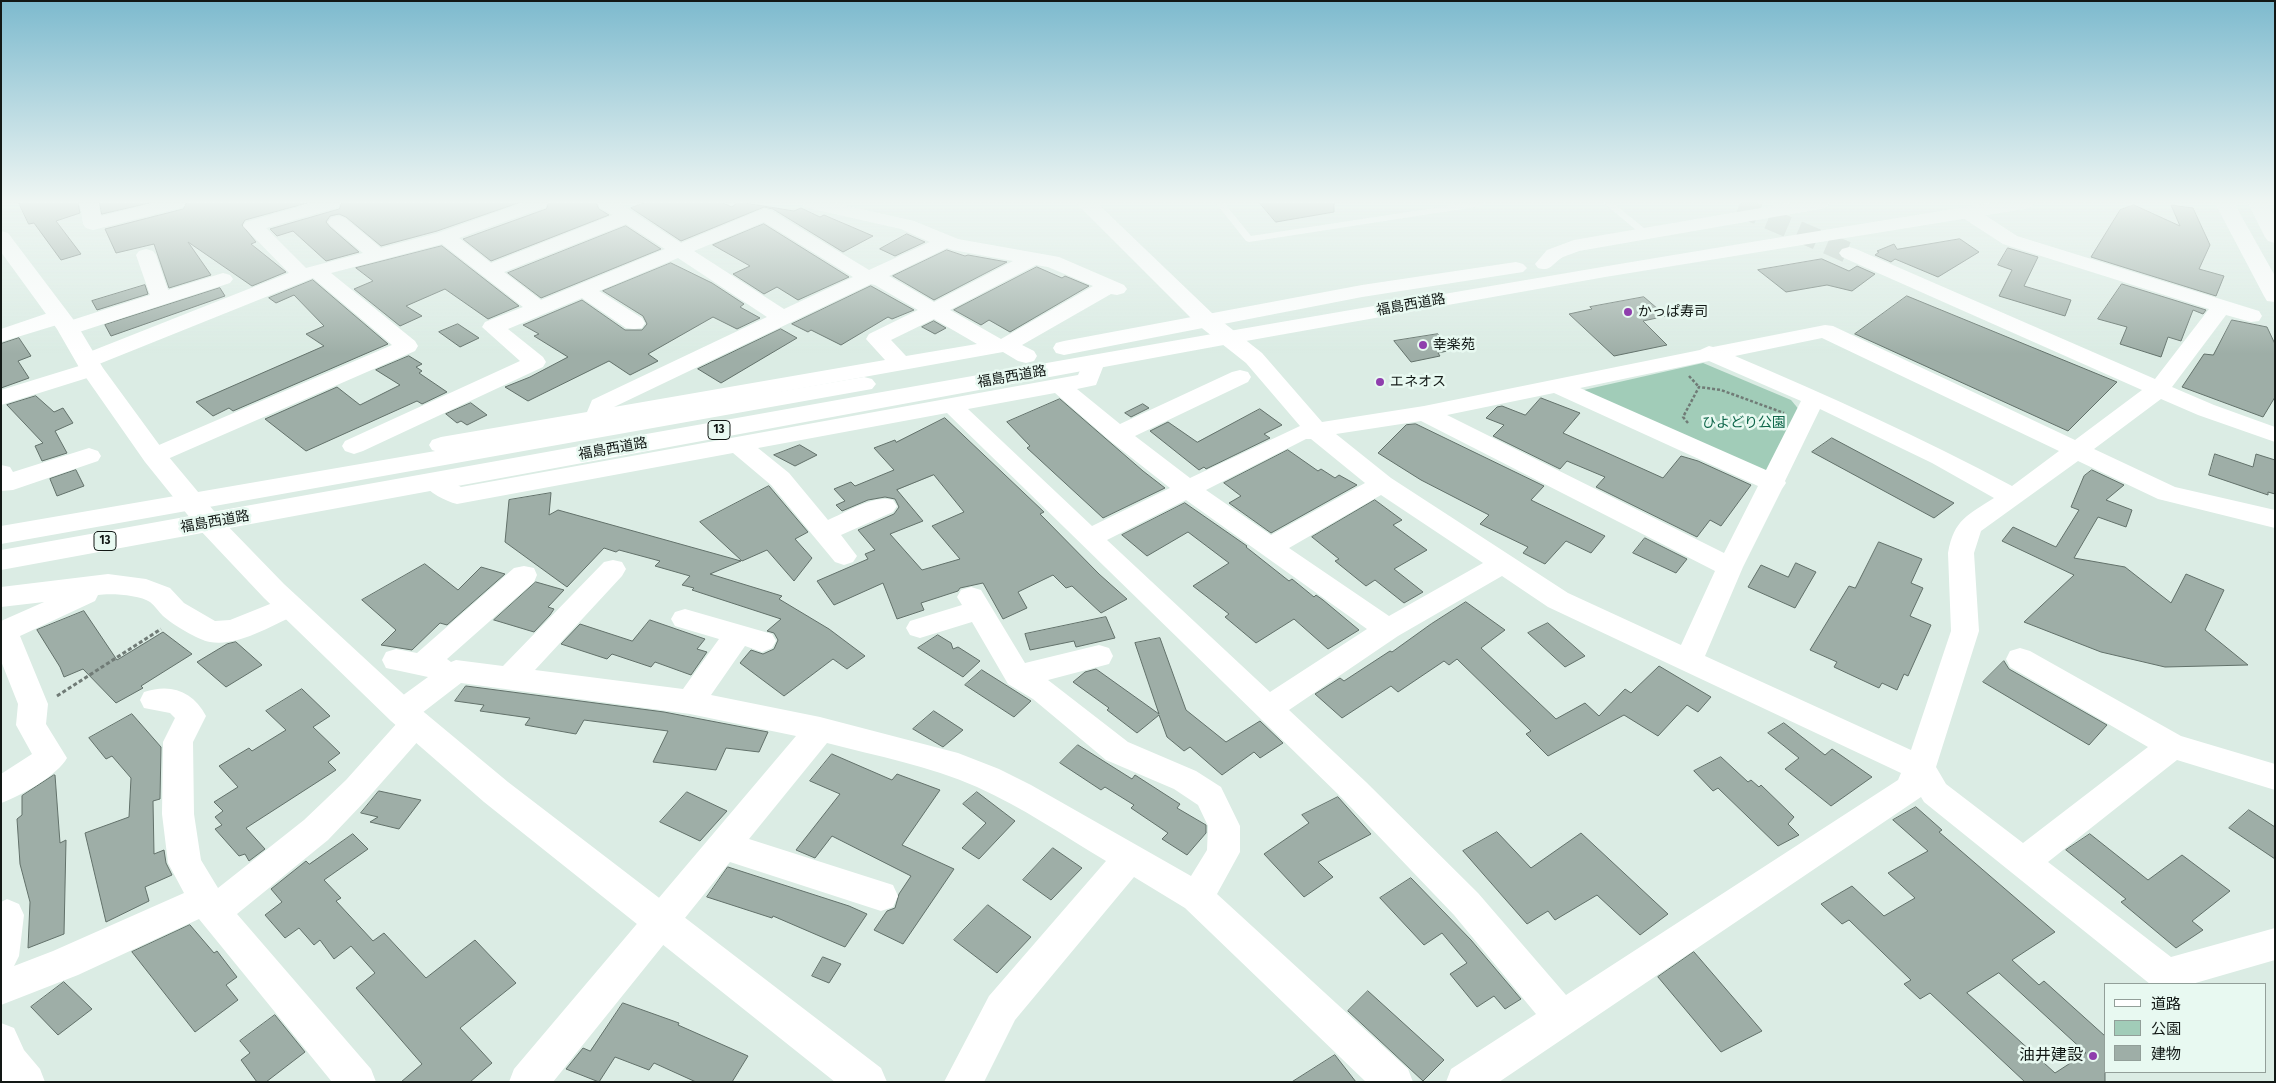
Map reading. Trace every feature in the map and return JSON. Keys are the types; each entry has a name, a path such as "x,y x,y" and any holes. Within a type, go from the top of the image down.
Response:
{"main road":[{"path":"13,254 63,322 90,365 154,456 200,512 290,606 409,718 496,792 867,1082"},
{"path":"1140,254 1218,329"},
{"name":"福島西道路","path":"437,462 1094,362 1362,291 1614,254"},
{"name":"福島西道路","path":"1,560 200,512 437,462 1010,349 1218,329 1711,254"},
{"path":"2252,254 2275,296"},
{"name":"福島西道路","path":"1,536 200,512"}],"street":[{"path":"154,456 407,346 286,254"},
{"path":"1,398 90,365 309,273 383,254"},
{"path":"468,254 538,308"},
{"path":"491,270 533,254"},
{"path":"354,446 535,362 493,327 671,254"},
{"path":"684,254 783,318"},
{"path":"834,254 868,278 880,279 934,310 1010,349"},
{"path":"596,416 600,405 919,254"},
{"path":"1008,254 1033,259 1052,260 1113,288"},
{"path":"1545,264 1555,254"},
{"path":"1850,254 2234,422 2275,435"},
{"path":"2053,254 2251,316"},
{"path":"146,255 161,298"},
{"path":"901,363 877,338 1033,259"},
{"path":"1,336 161,298 223,279"},
{"path":"437,462 596,416 901,363 1010,349 1113,288"},
{"path":"583,290 634,323"},
{"path":"1465,1082 1909,789 1920,768 1965,632 1961,553 1963,542 1970,526 2013,497 2159,389 2222,306"},
{"path":"1218,329 1254,358 1316,431 1382,484 1558,600 1920,768 1935,793 2166,975 2275,944"},
{"path":"1089,538 1300,433 1424,413 1709,353 1825,331 2167,493 2275,519"},
{"path":"1709,353 1811,406 1851,414 1941,458 2013,497"},
{"path":"413,419 457,496 1088,380 1094,362"},
{"path":"672,370 714,396"},
{"path":"1117,435 1240,377"},
{"path":"1059,385 1117,435 1188,489 1388,629"},
{"path":"1556,386 1774,483"},
{"path":"953,405 959,414 1269,708 1466,904 1563,1019"},
{"path":"1688,660 1730,567 1774,483 1811,406"},
{"path":"1424,413 1730,567"},
{"path":"736,444 780,479 844,556"},
{"path":"1,473 4,484 89,456"},
{"path":"1270,547 1382,484"},
{"path":"823,532 884,506"},
{"path":"1269,708 1388,629 1504,563"},
{"path":"510,678 613,569"},
{"path":"524,575 409,662 456,671 690,702 820,729 947,762 988,778 1020,794 1197,898 1394,1082"},
{"path":"1,598 108,584 146,589 160,596 182,615 212,632 234,630 290,606"},
{"path":"1,790 51,758 31,725 34,704 2,632 108,584"},
{"path":"920,628 975,603 1018,676 1043,691 1117,751 1185,780 1210,796 1224,826 1224,852 1197,898"},
{"path":"685,619 750,638 690,702"},
{"path":"1018,676 1099,656"},
{"path":"2020,659 2172,746 2275,777"},
{"path":"1,988 211,905 316,830 357,789 409,718 456,671"},
{"path":"155,700 178,702 191,716 178,742 178,814 185,863 211,905 357,1082"},
{"path":"528,1082 820,729"},
{"path":"2022,863 2172,746"},
{"path":"723,845 881,896"},
{"path":"963,1082 1002,1008 1129,858"},
{"path":"1,956 7,915"},
{"path":"1,1041 11,1063 26,1082"}],"path":[{"path":"1689,425 1683,417 1699,387 1710,387 1735,394 1767,410 1784,413 1811,406"},
{"path":"32,712 182,615"}],"green space":[{"name":"ひよどり公園","path":"1703,363 1791,400 1801,412 1768,478 1575,392"}],"building":[{"path":"56,254 81,254 61,260"},
{"path":"157,254 196,254 211,275 169,288"},
{"path":"205,254 263,254 286,272 252,286"},
{"path":"318,254 353,254 326,261"},
{"path":"413,254 452,254 519,306 488,319 445,289 406,306 422,316 400,326 354,289 373,281 356,268"},
{"path":"482,254 510,254 491,261"},
{"path":"557,254 650,254 541,298 508,273"},
{"path":"728,254 811,254 849,277 798,300 777,287 764,294 733,274 750,266"},
{"path":"940,254 958,254 1007,262 934,300 893,276"},
{"path":"1976,254 1938,277 1895,259 1891,262 1875,255"},
{"path":"2005,254 2026,254 2038,257 2024,286 2071,300 2065,316 1999,296 2012,270 1998,265"},
{"path":"2093,254 2206,254 2199,269 2224,276 2216,296 2091,257"},
{"path":"1822,259 1849,271 1857,266 1875,274 1852,291 1827,285 1786,292 1758,270"},
{"path":"671,263 712,283 744,304 740,307 760,318 737,329 713,317 648,354 658,361 630,375 609,361 528,401 505,387 530,377 568,357 534,336 539,334 523,325 582,300 625,330 642,330 647,324 643,316 603,291"},
{"path":"1037,267 1062,278 1065,276 1089,286 1010,332 989,320 981,325 954,310"},
{"path":"313,280 388,344 233,411 229,408 213,416 196,402 324,346 306,334 324,326 294,295 276,303 269,298"},
{"path":"2122,284 2206,310 2203,314 2193,310 2181,341 2168,337 2161,357 2120,344 2127,327 2098,319"},
{"path":"145,285 148,294 97,310 92,301"},
{"path":"871,286 914,310 892,319 888,317 841,345 811,330 808,332 792,324"},
{"path":"220,288 225,296 111,336 105,325"},
{"path":"1907,296 2117,382 2068,431 1855,334"},
{"path":"1644,297 1666,316 1643,321 1667,345 1614,356 1569,314 1592,309 1590,307"},
{"path":"2232,320 2267,327 2275,344 2275,397 2263,417 2182,387 2204,354 2213,355"},
{"path":"934,321 946,328 935,334 922,327"},
{"path":"458,324 479,338 460,347 439,332"},
{"path":"781,329 797,338 721,383 698,369"},
{"name":"幸楽苑","path":"1438,334 1452,350 1438,353 1440,356 1411,362 1394,341"},
{"path":"19,338 31,356 18,361 29,378 1,388 1,344"},
{"path":"409,356 422,364 416,367 422,371 419,373 447,392 422,404 417,401 306,451 265,419 337,387 360,405 400,385 376,370"},
{"path":"36,396 54,412 63,408 73,423 55,431 67,453 42,461 35,446 43,443 7,405"},
{"path":"1541,398 1580,413 1563,433 1663,478 1681,456 1698,461 1751,485 1721,526 1710,520 1697,537 1596,487 1605,477 1567,461 1560,469 1493,436 1504,425 1486,418 1497,407 1502,406 1525,415"},
{"path":"1060,399 1165,488 1103,518 1027,448 1030,446 1007,422"},
{"path":"471,403 487,415 467,425 461,421 457,423 446,414"},
{"path":"1143,404 1149,408 1131,417 1125,413"},
{"path":"1260,409 1282,425 1264,434 1270,438 1206,469 1204,467 1199,470 1150,431 1168,422 1197,442"},
{"path":"945,418 1044,512 1040,514 1099,574 1127,599 1101,613 1072,586 1066,588 1053,575 1018,592 1027,608 1003,619 983,583 960,588 958,591 921,603 924,610 897,619 883,583 834,605 817,581 868,559 865,554 875,550 858,530 894,514 899,507 895,499 885,497 868,500 842,511 836,505 845,501 834,489 851,482 855,486 894,470 874,448 895,440 896,442","holes":["934,475 964,512 932,526 960,559 922,570 890,534 923,521 897,490"]},
{"path":"1416,424 1544,486 1531,500 1605,536 1591,553 1566,541 1545,564 1523,553 1528,547 1480,524 1489,515 1421,480 1378,453 1406,425"},
{"path":"1832,438 1954,503 1934,518 1812,452"},
{"path":"800,445 817,455 795,466 774,455"},
{"path":"1288,450 1318,471 1321,469 1335,478 1339,475 1357,485 1271,533 1229,503 1241,496 1224,483"},
{"path":"2215,454 2253,467 2256,454 2275,460 2275,494 2268,492 2268,495 2209,475"},
{"path":"76,470 84,486 57,496 50,479"},
{"path":"2092,470 2124,485 2106,500 2132,510 2126,527 2098,517 2074,558 2125,567 2171,603 2186,574 2224,590 2205,630 2248,665 2165,667 2101,652 2024,622 2074,575 2002,541 2013,527 2056,547 2079,510 2071,507 2084,476"},
{"path":"769,486 808,532 795,539 812,558 794,581 767,550 742,561 700,522"},
{"path":"551,493 549,515 558,510 741,561 710,574 782,596 779,599 829,629 865,656 847,669 833,659 784,696 740,663 751,650 763,654 774,649 778,640 774,633 767,631 781,619 692,590 694,588 682,585 690,576 655,566 660,561 619,550 616,552 604,548 567,587 505,542 509,500"},
{"path":"1375,500 1402,520 1393,525 1427,550 1394,569 1423,592 1404,603 1375,580 1366,586 1335,561 1339,559 1312,537"},
{"path":"1185,503 1247,546 1289,581 1292,579 1314,597 1316,595 1323,600 1359,630 1328,649 1294,619 1256,643 1225,617 1229,614 1193,586 1229,563 1188,532 1147,556 1122,535"},
{"path":"1645,538 1687,559 1676,573 1633,553"},
{"path":"1879,542 1922,559 1911,583 1923,588 1910,616 1931,625 1908,676 1904,674 1897,690 1882,683 1879,688 1834,667 1837,662 1810,650 1849,586 1855,588"},
{"path":"1796,563 1816,572 1795,608 1748,587 1761,565 1788,577"},
{"path":"425,564 458,590 481,567 505,574 447,625 440,623 412,650 381,645 396,630 362,600"},
{"path":"536,582 564,590 548,607 554,609 550,615 534,632 494,620"},
{"path":"1466,602 1505,630 1481,648 1556,719 1585,703 1599,716 1625,689 1631,693 1659,666 1711,697 1698,712 1687,705 1658,736 1624,715 1548,756 1526,734 1531,731 1457,659 1449,665 1444,661 1398,692 1391,686 1342,718 1315,694 1340,678 1344,681 1390,651 1392,652"},
{"path":"84,611 117,660 163,632 192,654 141,686 143,688 116,703 83,669 64,677 60,667 37,630"},
{"path":"1106,617 1115,638 1076,647 1074,641 1030,650 1025,634"},
{"path":"650,620 705,639 697,649 707,652 691,675 655,662 651,667 612,654 607,659 561,644 580,624 632,641"},
{"path":"1548,623 1585,656 1565,667 1528,633"},
{"path":"938,635 951,643 953,649 958,647 980,661 963,677 918,648"},
{"path":"1160,638 1186,710 1226,742 1260,721 1283,743 1260,758 1254,752 1222,775 1190,747 1184,751 1167,737 1159,715 1137,733 1107,710 1109,708 1073,682 1085,672 1096,669 1159,714 1135,643"},
{"path":"236,642 262,665 226,687 197,662 227,644"},
{"path":"2004,661 2009,669 2107,725 2089,745 1983,682"},
{"path":"982,670 1031,701 1014,717 965,685"},
{"path":"466,686 664,712 768,732 759,752 726,748 716,770 653,762 668,731 584,720 576,734 525,725 530,718 480,711 484,705 455,701"},
{"path":"302,689 330,716 313,727 340,753 328,762 336,770 246,828 265,849 249,861 245,854 239,856 215,829 222,825 215,817 223,811 214,802 238,787 219,766 249,748 252,751 286,730 266,711"},
{"path":"934,711 963,730 943,747 913,729"},
{"path":"132,714 161,747 160,799 153,801 154,854 164,850 166,863 172,875 145,887 149,901 106,922 85,833 129,817 131,778 112,756 106,759 89,738"},
{"path":"1784,723 1825,755 1832,749 1872,777 1831,806 1785,769 1799,758 1768,733"},
{"path":"1078,745 1132,779 1135,775 1180,804 1177,808 1206,825 1206,833 1187,855 1162,839 1168,833 1131,808 1134,805 1105,787 1101,790 1060,763"},
{"path":"832,754 892,780 897,774 940,790 902,845 954,869 903,944 874,930 887,911 895,908 899,894 911,876 832,836 815,858 796,850 840,794 810,781"},
{"path":"1721,757 1748,782 1751,780 1759,787 1761,785 1794,817 1788,824 1799,835 1778,846 1718,788 1713,791 1694,771"},
{"path":"54,775 60,843 66,840 64,934 28,948 30,902 20,864 17,819 22,815 22,796"},
{"path":"379,791 421,800 399,829 370,822 378,817 361,813"},
{"path":"687,792 727,811 700,841 660,822"},
{"path":"977,792 1015,821 979,859 962,848 986,823 963,804"},
{"path":"1338,797 1371,834 1318,862 1333,877 1304,897 1264,854 1309,823 1302,815"},
{"path":"1916,807 1942,830 1939,832 2055,932 2012,960 2039,985 2044,981 2104,1035 2105,1082 2025,1082 1930,993 1920,999 1904,984 1911,980 1849,920 1842,924 1821,904 1852,886 1884,916 1915,898 1888,873 1928,851 1893,820","holes":["1999,973 2086,1053 2055,1073 1967,993"]},
{"path":"2249,810 2275,827 2275,859 2229,828"},
{"path":"1497,832 1531,868 1581,833 1668,914 1640,935 1597,895 1555,920 1548,911 1527,924 1463,851"},
{"path":"353,834 368,849 324,880 341,898 336,901 373,941 384,933 426,978 475,940 516,983 460,1028 492,1063 470,1082 401,1082 422,1064 356,988 375,973 351,946 334,959 320,940 314,945 299,928 285,938 265,915 282,902 271,889 306,861 309,864"},
{"path":"2090,834 2148,880 2182,855 2230,891 2192,921 2203,930 2176,948 2121,902 2126,899 2066,850"},
{"path":"1053,848 1082,868 1051,900 1023,880"},
{"path":"728,867 849,906 867,914 845,947 773,916 772,918 707,897"},
{"path":"1411,878 1471,940 1521,999 1505,1009 1494,996 1477,1007 1450,974 1467,963 1442,933 1424,945 1380,898"},
{"path":"988,905 1031,937 997,973 954,940"},
{"path":"190,925 214,953 217,951 237,977 226,985 238,1000 195,1032 132,952"},
{"path":"1694,952 1762,1031 1721,1052 1658,977"},
{"path":"823,957 841,964 829,983 812,976"},
{"path":"64,982 92,1009 58,1035 31,1007"},
{"path":"1368,991 1444,1060 1423,1081 1348,1011"},
{"path":"623,1003 679,1023 678,1025 748,1056 732,1082 696,1082 654,1063 649,1070 615,1057 599,1082 566,1069 583,1048 590,1051"},
{"path":"275,1015 305,1052 266,1082 257,1082 241,1060 250,1053 240,1041"},
{"path":"1335,1055 1356,1082 1292,1082"}],"place":[{"name":"かっぱ寿司","path":"1628,312"},
{"name":"幸楽苑","path":"1423,345"},
{"name":"エネオス","path":"1380,382"},
{"name":"油井建設","path":"2093,1056"}]}
